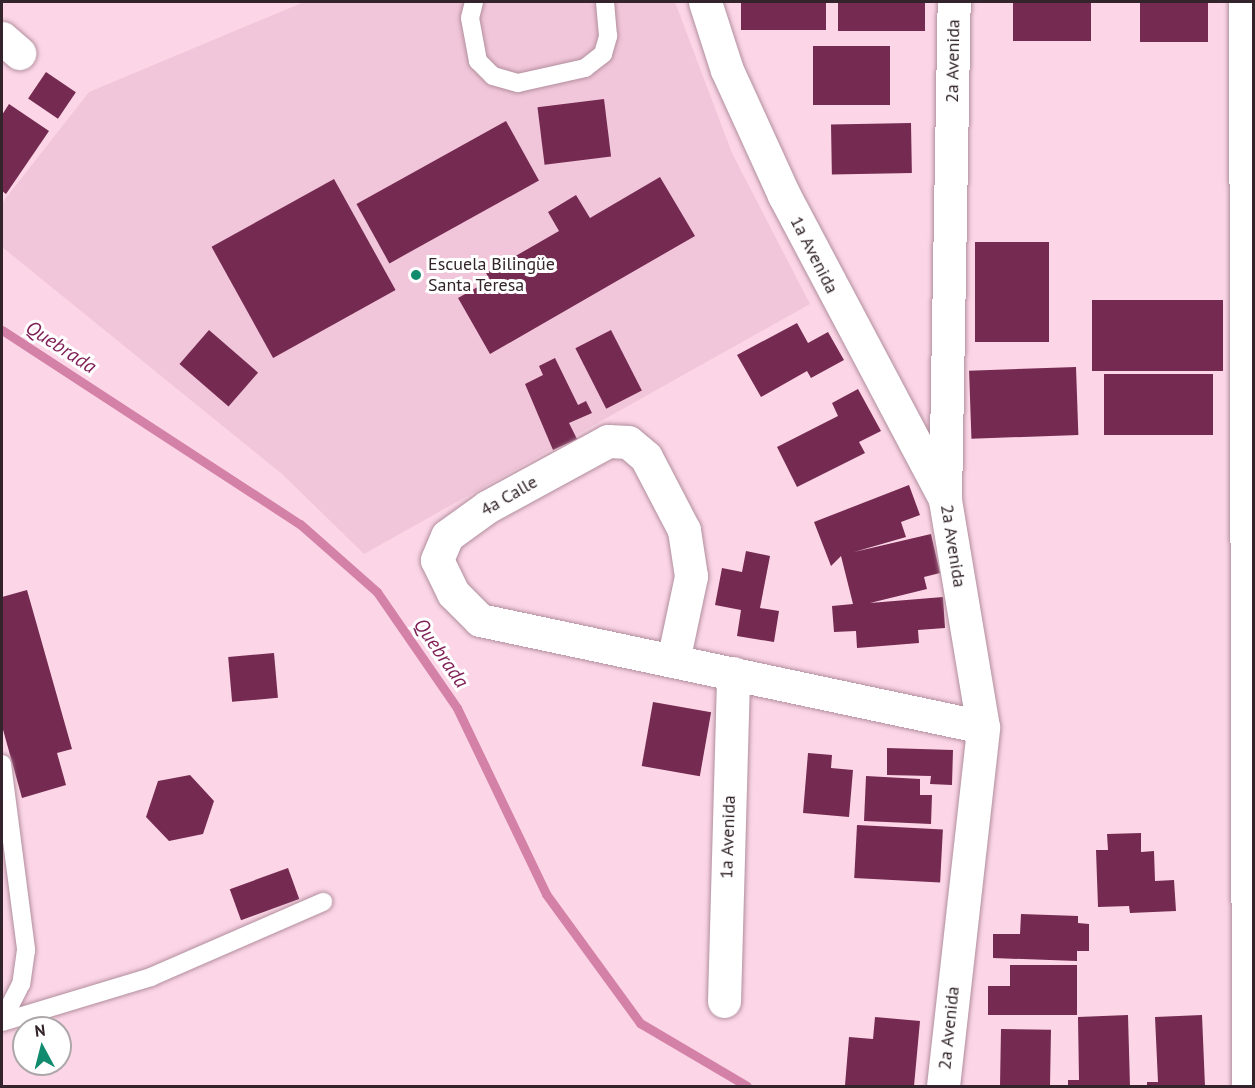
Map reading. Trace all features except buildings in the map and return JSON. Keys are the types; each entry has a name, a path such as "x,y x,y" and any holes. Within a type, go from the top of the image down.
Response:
{"street":[{"name":"1a Avenida","path":"705,2 727,70 784,195 945,500"},
{"name":"2a Avenida","path":"943,1086 983,727 945,500 954,2"},
{"path":"1245,2 1250,789 1248,1086"},
{"name":"4a Calle","path":"673,661 691,576 684,530 646,457 628,441 608,441 487,507 447,536 437,561 453,593 480,620 983,727"},
{"name":"1a Avenida","path":"724,1001 733,673"}],"lane":[{"path":"474,2 470,18 478,61 493,76 518,83 585,68 603,54 608,36 605,2"},
{"path":"2,764 26,950 21,984 2,1022"},
{"path":"2,1022 151,976 323,902"}],"shaded area":[{"name":"Escuela Bilingüe Santa Teresa","path":"304,2 675,2 732,153 810,304 364,554 282,474 2,247 2,203 89,92"}],"waterway":[{"name":"Quebrada","path":"2,330 300,524 377,592 457,708 546,894 640,1023 747,1086"}],"place":[{"name":"Escuela Bilingüe Santa Teresa","path":"416,275"}]}
